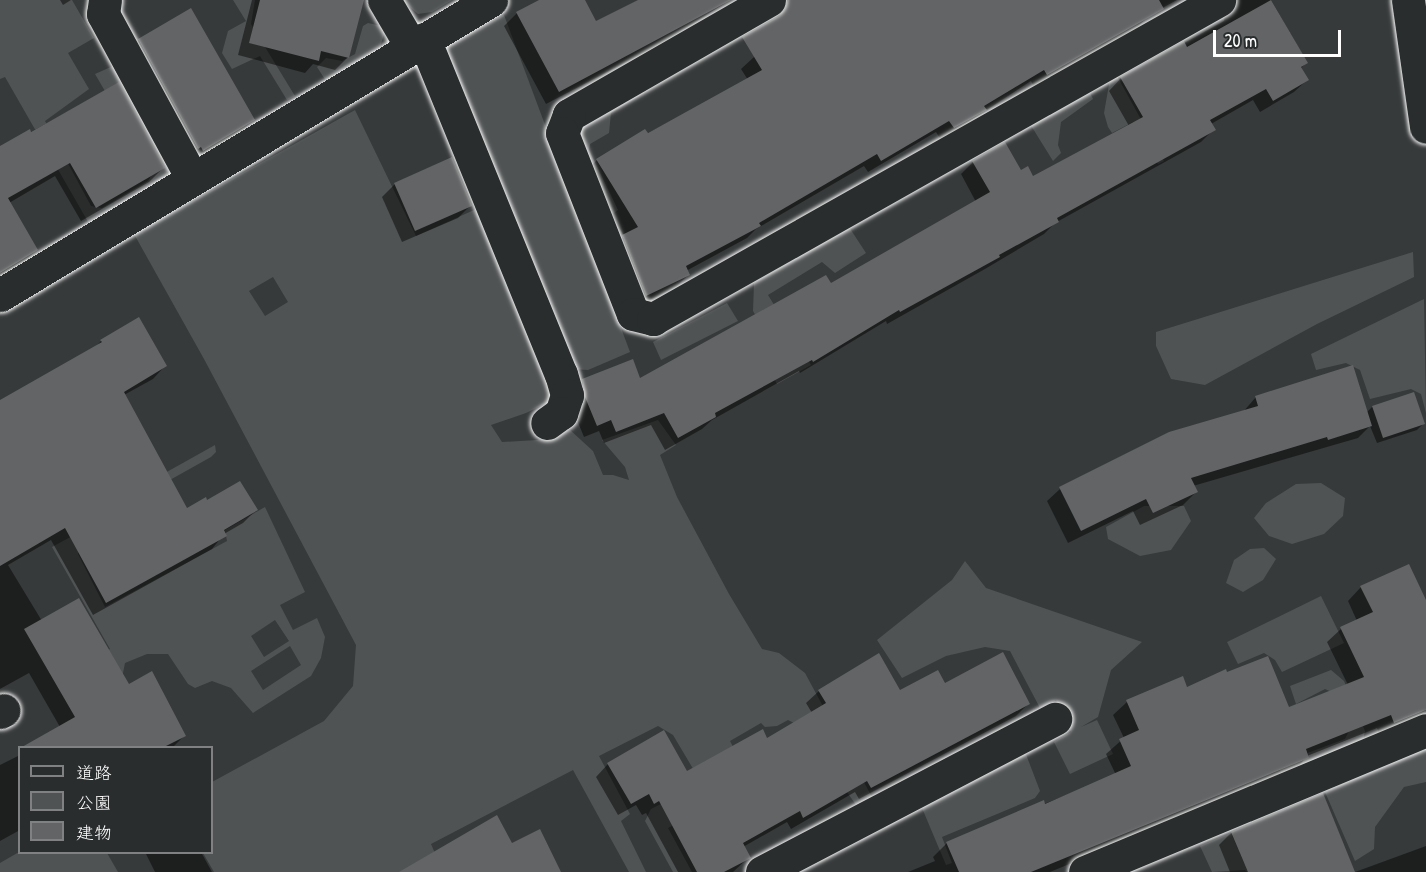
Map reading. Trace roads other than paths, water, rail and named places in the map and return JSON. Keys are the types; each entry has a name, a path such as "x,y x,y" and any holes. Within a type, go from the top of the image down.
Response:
{"street":[{"path":"105,0 103,14 192,178"},
{"path":"384,0 417,42 561,374 567,395 561,413 547,423"},
{"path":"0,295 417,42 491,0"},
{"path":"769,0 569,115 562,133 633,314 653,319 1219,0"},
{"path":"1408,0 1426,127"},
{"path":"762,872 1054,719"},
{"path":"1085,872 1426,730"}]}
